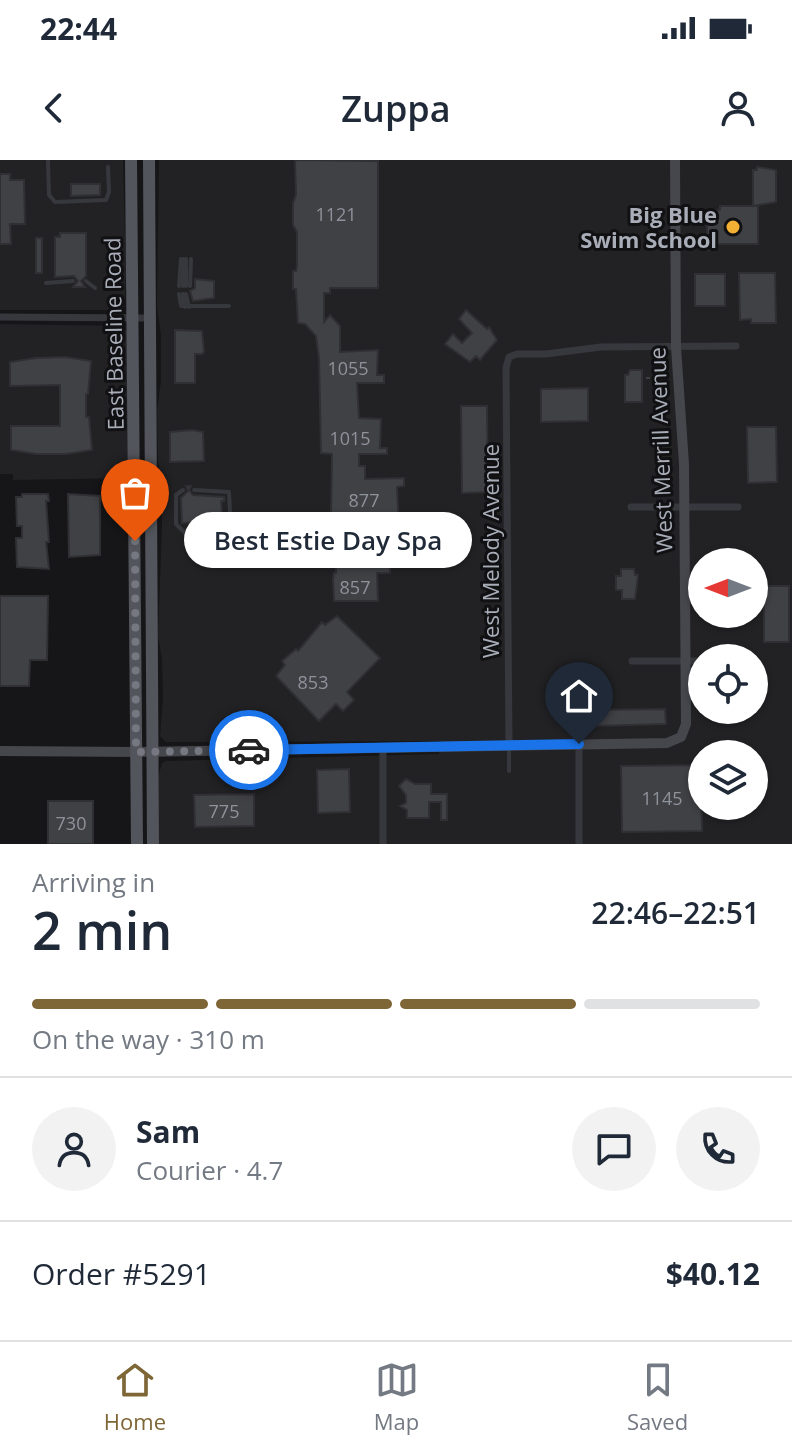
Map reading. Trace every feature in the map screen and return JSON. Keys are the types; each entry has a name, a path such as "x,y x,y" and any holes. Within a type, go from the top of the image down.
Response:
{"main road":[{"name":"East Baseline Road","path":"131,160 138,318 134,404 135,491 144,752 153,844"},
{"name":"East Baseline Road","path":"137,844 152,563 149,160"},
{"path":"134,404 142,420 142,459 151,474"},
{"path":"135,491 143,504 144,544 152,563"}],"street":[{"name":"West Merrill Avenue","path":"579,744 667,743 681,737 686,724 682,422 676,347 675,160"},
{"path":"0,317 138,318"},
{"path":"676,347 736,346"},
{"name":"West Melody Avenue","path":"509,745 506,368 509,357 601,347 676,347"},
{"path":"631,507 738,507"},
{"path":"632,661 685,661"},
{"path":"0,751 144,752 579,744 579,844"},
{"path":"383,747 383,844"}],"lane":[{"path":"48,160 49,195 55,202 106,200 109,192 108,167"},
{"path":"185,286 185,259 185,286"},
{"path":"46,283 73,281"},
{"path":"86,281 95,288"},
{"path":"189,307 185,295 181,306 189,307 229,306"},
{"path":"183,490 176,495 176,524 185,533"},
{"path":"194,490 229,492 231,533"},
{"path":"509,745 509,771"}],"path":[{"path":"646,378 678,378"}],"shaded area":[{"path":"0,160 123,160 124,310 0,310"},
{"path":"159,160 792,160 792,844 159,844 159,774 162,763 166,761 439,754 441,741 166,742 160,736 163,698 158,636 162,486 158,462 157,410 161,381 161,335 157,307"},
{"path":"0,324 123,326 127,332 130,478 13,480 13,474 0,474"}],"building":[{"path":"295,160 378,161 378,288 330,288 330,293 324,293 324,322 330,315 340,326 340,352 378,350 377,375 384,375 384,383 357,383 359,418 381,419 380,448 387,448 387,454 359,454 359,466 365,466 365,479 404,478 404,486 397,487 399,532 395,532 395,540 390,540 390,573 377,573 378,601 334,601 336,560 332,560 332,543 336,543 335,522 332,522 331,516 332,454 321,453 316,336 305,324 298,323 296,289 293,289 293,271 297,267 297,232 293,225"},
{"path":"757,167 776,170 776,202 753,206 753,170"},
{"path":"0,174 10,174 10,180 24,180 25,224 10,224 11,244 0,244"},
{"path":"71,184 100,184 100,195 71,196"},
{"name":"Big Blue Swim School","path":"720,206 758,206 758,244 715,244 713,250 707,250 707,210 720,210"},
{"path":"60,233 86,233 86,276 81,281 85,287 73,287 78,281 74,276 55,277 55,237 60,237"},
{"path":"36,238 42,238 42,273 36,273"},
{"path":"739,273 775,273 776,323 740,320"},
{"path":"695,274 725,274 725,306 695,306"},
{"path":"195,279 214,281 214,298 193,301 190,291 195,288"},
{"path":"466,310 487,329 489,327 497,340 480,360 476,356 470,362 445,344 453,334 462,343 472,333 459,319"},
{"path":"175,330 202,331 204,352 195,354 195,383 175,383"},
{"path":"65,357 91,361 86,417 89,417 92,450 36,454 11,450 11,426 60,426 60,385 10,386 10,362"},
{"path":"630,370 642,370 642,402 625,402 625,375"},
{"path":"588,388 588,421 541,422 541,389"},
{"path":"461,406 487,406 488,492 462,493"},
{"path":"747,427 776,427 777,482 748,483"},
{"path":"170,432 203,432 204,461 170,462"},
{"path":"186,486 191,486 189,490 193,495 224,497 221,501 223,522 182,523 181,498 188,491"},
{"path":"22,494 48,494 49,542 46,542 49,569 17,567 16,538 22,538 22,526 17,526 16,497 22,497"},
{"path":"68,494 100,496 100,555 69,557"},
{"path":"621,569 634,569 635,575 638,575 635,599 622,599 622,590 616,590 616,576 621,576"},
{"path":"768,586 789,586 789,642 764,642 764,628 768,628"},
{"path":"0,596 48,596 47,660 30,660 29,686 0,686"},
{"path":"337,616 380,658 347,692 354,700 343,711 336,704 319,721 276,676 285,665 282,661 296,649 298,651 322,622 325,625"},
{"path":"665,709 666,724 593,726 593,710"},
{"path":"688,765 688,820 702,820 702,831 622,832 621,766"},
{"path":"349,769 350,812 318,813 317,770"},
{"path":"406,779 415,784 431,784 431,794 447,794 447,820 441,820 441,802 429,802 429,818 407,818 407,810 400,806 406,803 406,795 399,786"},
{"path":"254,794 254,826 195,827 194,795"},
{"path":"48,801 93,801 93,844 48,844"}],"way so far":[{"path":"135,541 136,752 249,750"}],"place":[{"name":"Big Blue Swim School","path":"733,227"},
{"name":"Best Estie Day Spa","path":"135,541"}],"route":[{"path":"249,750 579,744"}]}
